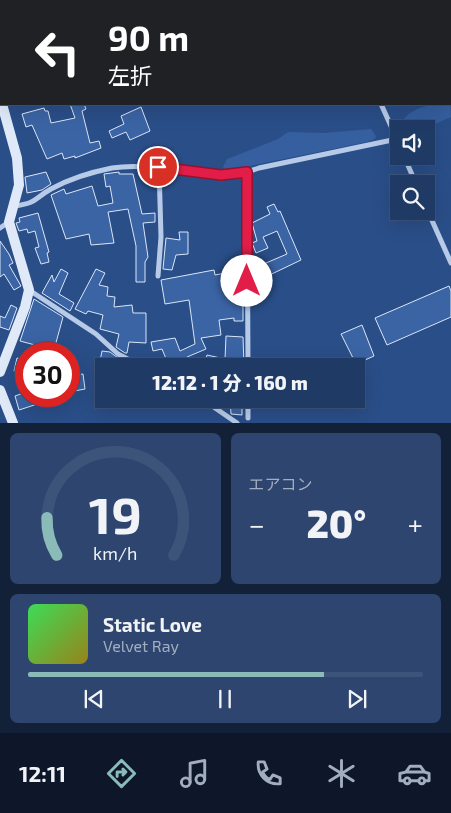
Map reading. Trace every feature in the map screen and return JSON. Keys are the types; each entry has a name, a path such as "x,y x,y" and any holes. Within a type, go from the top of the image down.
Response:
{"main road":[{"path":"0,372 25,307 29,290 10,222 19,185 17,158 2,105"},
{"path":"0,390 13,423"}],"street":[{"path":"381,105 390,124"},
{"path":"14,206 32,204 50,190 88,175 113,168 158,167 221,175 247,172 259,168 390,143"},
{"path":"158,167 161,237 158,276"},
{"path":"247,172 248,358"},
{"path":"432,220 451,263"},
{"path":"0,228 10,222"},
{"path":"29,290 96,334 118,354 126,358"},
{"path":"215,408 237,423"},
{"path":"248,408 248,418"}],"shaded area":[{"path":"450,105 451,117 435,124 435,120 403,120 412,112 423,107"},
{"path":"371,129 376,136 375,139 367,142 225,171 223,167 227,159 278,139 288,132 324,133"}],"building":[{"path":"70,105 84,105 86,109 82,111 90,143 99,141 101,148 75,158 75,156 64,159 62,153 47,159 32,125 26,127 22,114 44,108 45,111 48,111 51,123 75,118"},
{"path":"141,107 150,131 130,140 126,132 112,138 109,131 124,124 121,116"},
{"path":"46,172 51,184 42,190 27,193 25,177"},
{"path":"119,172 119,174 133,174 142,214 155,213 155,222 143,223 148,257 145,262 145,282 136,282 136,246 128,209 108,212 114,243 91,245 89,234 66,239 51,195 64,189 66,194 92,186 98,206 113,203 110,186 106,187 104,174"},
{"path":"274,204 278,212 280,211 301,260 255,282 252,269 287,254 277,231 263,237 268,248 256,253 252,243 257,241 252,223 270,214 267,207"},
{"path":"38,213 49,252 47,253 49,262 41,264 35,248 39,247 35,231 28,233 27,229 19,231 16,223 20,222 19,218"},
{"path":"179,232 188,232 188,254 176,255 172,270 163,269 166,238 180,240"},
{"path":"0,241 9,254 13,263 9,265 21,286 14,290 4,274 0,277"},
{"path":"240,267 243,289 243,321 234,321 234,318 219,320 221,335 201,338 206,349 188,358 166,358 162,349 153,351 151,342 175,338 180,351 195,344 189,300 165,304 161,280 214,270 215,275 230,272 229,269"},
{"path":"61,269 68,273 59,294 74,303 70,311 42,293 52,275 54,282"},
{"path":"96,269 105,273 99,285 108,287 107,296 115,297 114,307 132,305 133,313 146,313 146,343 129,342 127,353 116,347 119,334 100,329 103,315 88,311 86,314 75,309"},
{"path":"449,286 451,291 451,317 387,345 375,318"},
{"path":"34,299 63,317 56,342 20,341"},
{"path":"11,305 17,308 9,330 0,327 0,316 5,318"},
{"path":"362,325 374,356 365,360 365,358 353,358 341,334"},
{"path":"226,336 243,337 244,358 225,358"},
{"path":"102,351 110,352 118,358 101,358"},
{"path":"207,355 220,358 206,358"},
{"path":"80,374 83,374 85,389 80,390"},
{"path":"231,408 242,408 242,415 231,414"}],"route":[{"path":"158,167 221,175 247,172 247,281"}]}
